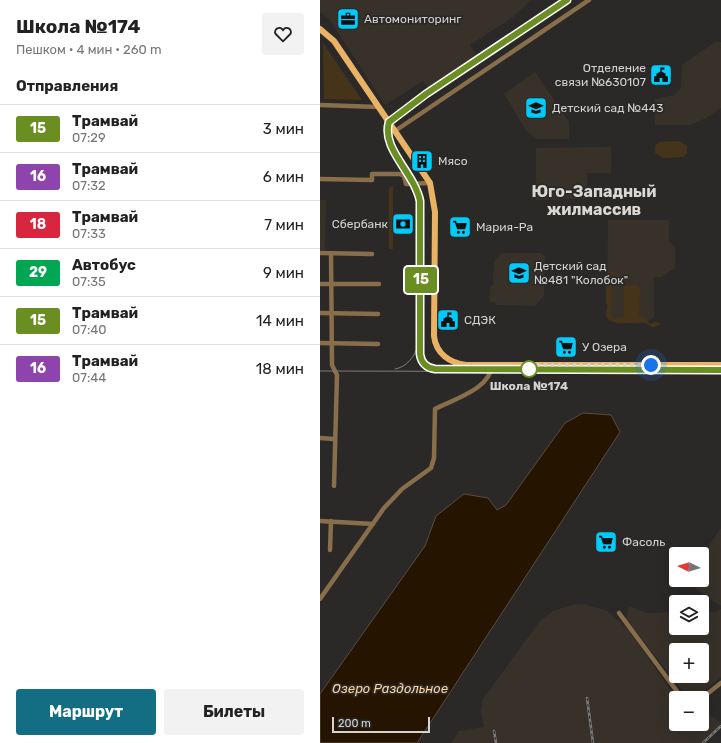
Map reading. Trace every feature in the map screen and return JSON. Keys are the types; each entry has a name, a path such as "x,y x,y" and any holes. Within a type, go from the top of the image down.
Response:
{"main road":[{"path":"320,29 334,41 430,183 435,212 434,342 440,352 447,358 457,364 466,365 721,365"}],"street":[{"path":"395,131 589,0"},
{"path":"320,105 379,107"},
{"path":"320,180 372,180 372,174 400,174 404,176 406,184 430,183"},
{"path":"320,253 372,254"},
{"path":"331,253 332,365 337,375 334,439 334,486"},
{"path":"320,284 379,284"},
{"path":"320,313 378,314"},
{"path":"320,343 378,344"},
{"path":"320,599 373,524 402,489 431,468 434,458 435,409 477,388 486,381 491,371 491,365"},
{"path":"320,438 334,439"},
{"path":"320,521 373,524"},
{"path":"330,550 331,521"},
{"path":"620,612 677,691"},
{"path":"709,692 721,683"}],"shaded area":[{"path":"320,0 531,0 513,17 470,45 477,56 428,88 423,81 385,105 330,20 320,12"},
{"path":"715,42 721,42 721,108 706,118 690,125 655,125 655,99 674,95 681,88 682,65"},
{"path":"323,43 362,100 324,99"},
{"name":"Детский сад №443","path":"535,72 569,122 569,139 537,139 526,131 504,94"},
{"path":"679,141 687,146 687,153 683,157 663,158 655,153 655,146 659,142"},
{"path":"611,147 611,173 587,173 587,199 536,200 536,148"},
{"path":"393,186 393,249 389,249 389,187"},
{"path":"320,200 326,200 325,250 320,250"},
{"path":"608,220 669,220 669,241 675,248 675,268 661,277 654,277 654,317 645,323 617,323 607,314"},
{"name":"Детский сад №481 \"Колобок\"","path":"501,253 541,253 545,256 544,296 535,306 497,305 494,302 490,302 490,287 493,284 494,262"},
{"path":"609,272 614,272 617,274 611,275 611,316 613,318 624,317 624,286 637,285 640,289 639,317 644,317 650,324 655,322 660,323 660,325 653,327 641,322 619,323 608,319 606,314 608,306 606,303 606,275"},
{"path":"721,528 720,606 709,598 709,595 705,595 694,587 709,587 709,547 708,547"},
{"path":"583,604 606,610 628,629 671,691 669,691 669,731 709,731 709,715 721,723 706,743 451,743 459,731 484,727 481,710 483,699 540,621 553,611 572,605"},
{"path":"629,606 647,613 669,612 669,635 709,635 709,612 717,612 721,609 721,677 703,691 683,691 677,683 709,683 709,643 669,643 669,673 626,619"}],"water":[{"name":"Озеро Раздольное","path":"583,413 611,415 620,432 417,743 320,743 320,694 425,546 436,516 464,494 488,498 497,510 506,505 565,423"}],"tram line":[{"path":"435,371 426,369 419,358 418,201 411,181 390,151 385,135 386,127 390,118 564,0"},
{"name":"15","path":"567,0 426,94 389,122 387,139 412,179 420,201 420,354 422,361 428,368 431,369 721,370"},
{"path":"395,369 410,361 418,346"},
{"path":"320,371 721,372"}],"railway":[{"path":"587,698 593,743"},
{"path":"703,743 721,726"},
{"path":"494,731 496,743"}],"place":[{"name":"Автомониторинг","path":"348,19"},
{"name":"Отделение связи №630107","path":"661,75"},
{"name":"Детский сад №443","path":"536,108"},
{"name":"Мясо","path":"422,161"},
{"name":"Сбербанк","path":"403,224"},
{"name":"Мария-Ра","path":"460,227"},
{"name":"Детский сад №481 \"Колобок\"","path":"519,273"},
{"name":"СДЭК","path":"448,320"},
{"name":"У Озера","path":"566,347"},
{"name":"Школа №174","path":"529,369"},
{"name":"Фасоль","path":"606,542"}],"district":[{"name":"Юго-Западный жилмассив","path":"594,200"}],"route":[{"path":"529,369 528,365 651,365"}]}
